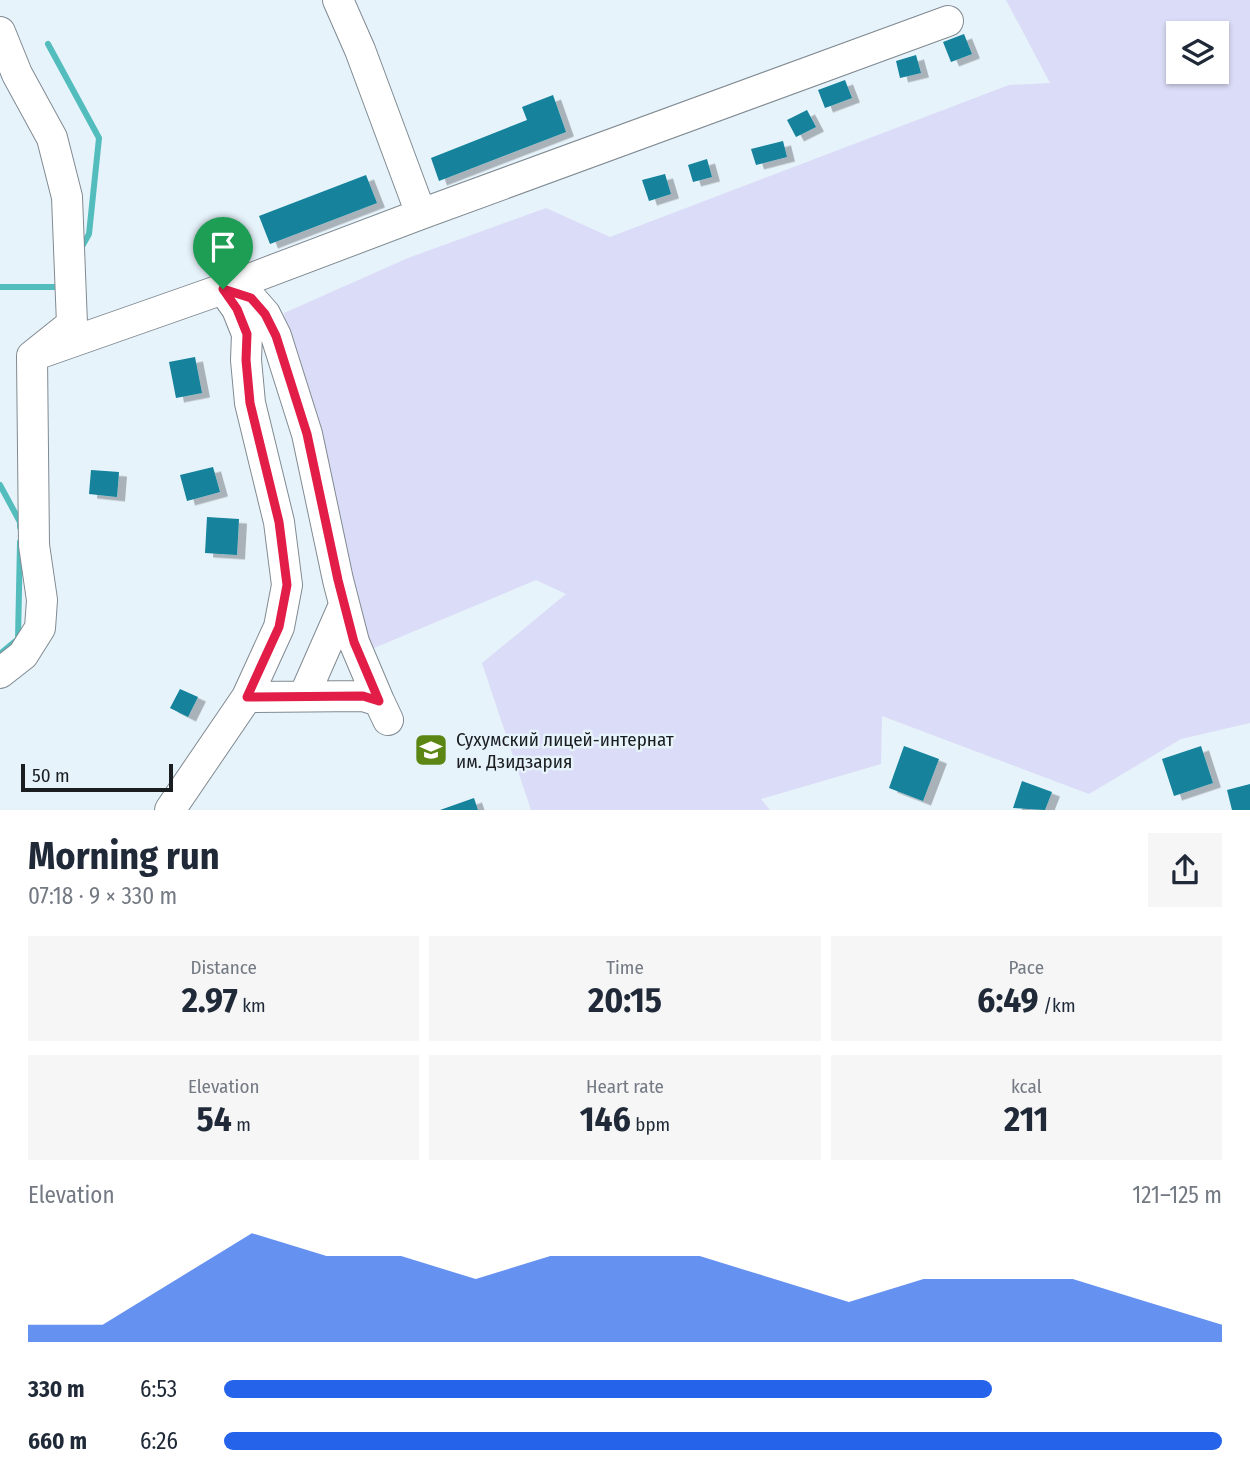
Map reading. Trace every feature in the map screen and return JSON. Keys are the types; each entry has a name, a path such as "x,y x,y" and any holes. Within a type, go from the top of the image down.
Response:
{"street":[{"path":"338,0 360,50 421,214"},
{"path":"32,356 223,289 948,21"},
{"path":"0,32 17,74 52,138 67,197 72,324 32,356"},
{"path":"223,289 251,298 265,314 276,336 307,434 344,606 362,666 384,710 363,696 247,697"},
{"path":"170,810 247,697 279,627 287,585 279,522 250,403 246,360 247,334 237,309 223,289"},
{"path":"0,673 23,655 40,628 42,600 34,545 32,356"},
{"path":"304,696 344,606"}],"shaded area":[{"path":"1006,0 1250,0 1250,723 1181,739 1089,794 882,716 881,764 761,799 770,810 531,810 482,663 566,594 536,580 355,656 325,546 284,313 408,258 546,208 610,237 1009,85 1050,83"}],"building":[{"path":"964,34 972,54 951,62 943,42"},
{"path":"916,55 921,73 900,78 896,61"},
{"path":"845,80 852,98 825,108 818,90"},
{"path":"553,95 566,132 439,181 431,158 527,120 522,107"},
{"path":"807,110 816,127 796,137 787,120"},
{"path":"783,141 787,157 756,165 751,149"},
{"path":"707,159 712,177 693,182 688,165"},
{"path":"665,174 671,194 649,201 642,180"},
{"path":"366,175 377,203 270,244 259,216"},
{"path":"195,357 202,393 176,398 169,362"},
{"path":"213,467 220,492 187,501 180,475"},
{"path":"91,470 119,472 117,497 89,494"},
{"path":"207,517 239,519 237,555 205,553"},
{"path":"180,689 198,697 188,717 170,708"},
{"path":"904,746 939,759 923,801 889,788"},
{"path":"1201,746 1213,783 1174,796 1162,759"},
{"path":"1022,781 1052,792 1045,810 1013,808"},
{"path":"1250,784 1250,810 1232,810 1227,790"},
{"path":"474,798 478,810 440,810"}],"waterway":[{"path":"48,44 99,138 89,234 80,250"},
{"path":"0,287 59,287 61,284"},
{"path":"0,485 20,522 20,527"},
{"path":"0,654 18,639 20,542"}],"place":[{"name":"Сухумский лицей-интернат им. Дзидзария","path":"431,750"}],"route":[{"path":"223,289 251,298 265,314 276,336 307,434 354,642 379,701 363,696 247,697 279,627 287,585 279,522 250,403 246,360 247,334 237,309 223,289"}]}
